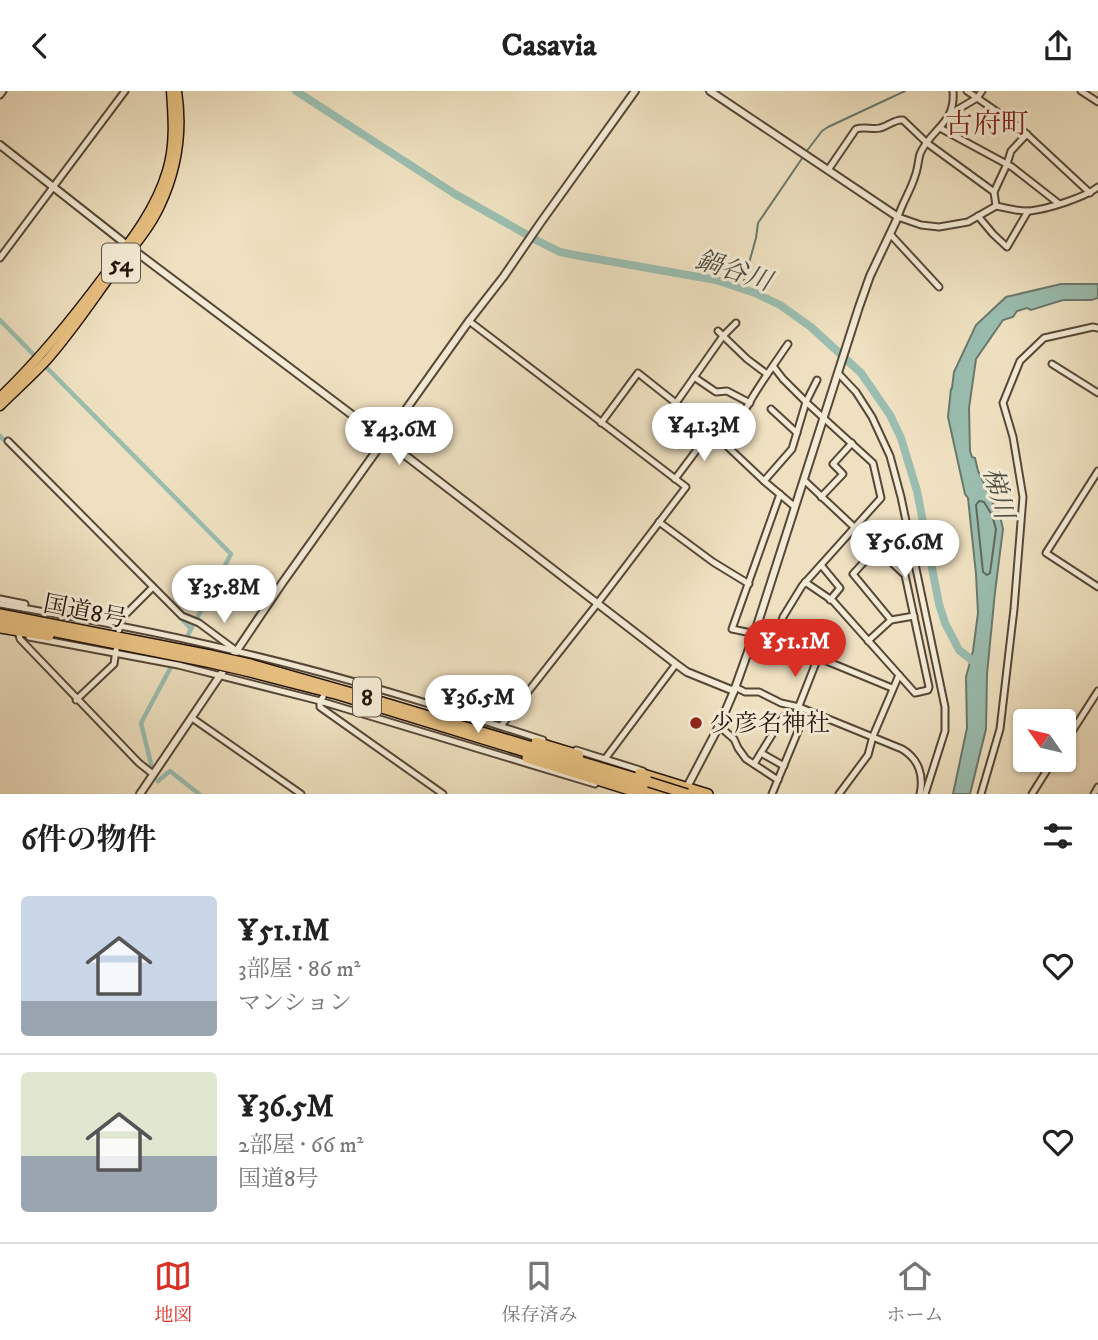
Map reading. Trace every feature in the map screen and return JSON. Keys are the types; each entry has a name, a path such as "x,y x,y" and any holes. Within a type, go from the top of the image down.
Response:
{"highway":[{"path":"0,604 145,642"},
{"name":"国道8号","path":"0,614 145,642 352,693 481,735"},
{"name":"国道8号","path":"0,621 118,649 208,658"},
{"name":"8","path":"0,630 83,641 118,649"},
{"name":"国道8号","path":"248,668 436,725 453,733 498,737 647,785 708,794"},
{"name":"国道8号","path":"647,785 663,794"}],"main road":[{"name":"54","path":"0,405 46,361 68,333 129,247 150,211 166,173 172,143 171,91"},
{"name":"54","path":"0,397 54,341 159,208 171,176 178,138 177,91"}],"street":[{"path":"0,258 125,91"},
{"path":"140,794 282,582 635,91"},
{"path":"710,91 898,217 921,225 939,227 968,222 996,206 1028,211 1090,193 1098,187"},
{"path":"686,792 735,689 870,276 916,174 920,153 950,114 954,100 953,91"},
{"path":"967,91 1027,134 1090,193"},
{"path":"950,114 977,98 982,91"},
{"path":"1082,91 1098,102"},
{"path":"828,170 856,129 878,129 898,119 903,120 927,143 994,192"},
{"path":"940,128 1007,165 1058,203"},
{"path":"996,206 994,192 1011,151 1027,134"},
{"path":"0,145 129,247 687,672 745,692 759,692 907,752 920,770 923,794"},
{"path":"978,216 1007,247 1028,211"},
{"path":"890,234 939,287"},
{"path":"469,321 685,487 498,737"},
{"path":"676,403 723,336 736,323"},
{"path":"981,794 1000,729 1023,497 1013,437 1003,403 1020,361 1044,338 1098,328"},
{"path":"718,331 767,374"},
{"path":"728,446 767,374 788,344"},
{"path":"1052,364 1098,393"},
{"path":"773,366 806,402 873,463 881,498 805,582 783,617 771,650 802,652 892,688"},
{"path":"601,423 638,373 711,431 795,507"},
{"path":"838,373 867,408 890,456 945,707 945,731 923,794"},
{"path":"694,377 716,392 727,391 750,403"},
{"path":"764,481 792,449 806,402 817,380"},
{"path":"771,409 797,433"},
{"path":"675,479 711,431"},
{"path":"8,441 182,616 199,623 236,651"},
{"path":"821,497 843,474 833,464 852,443"},
{"path":"1098,471 1046,553 1098,587"},
{"path":"804,480 905,575 928,689 915,693 830,600 805,582"},
{"path":"775,638 732,629 780,494"},
{"path":"659,522 713,562 749,584"},
{"path":"876,549 853,574 891,620"},
{"path":"821,565 840,588 830,600"},
{"path":"120,628 122,618 153,587"},
{"path":"0,604 25,604 24,608 236,651 402,699 498,737 605,759 649,772 647,785"},
{"path":"868,641 891,620 914,616"},
{"path":"0,630 118,649 321,699 628,794"},
{"path":"19,635 76,700 153,775"},
{"path":"76,700 114,664 118,649"},
{"path":"793,721 817,660"},
{"path":"605,759 676,664"},
{"path":"839,794 868,755 873,736 899,675"},
{"path":"1076,725 1098,691"},
{"path":"321,699 320,707 443,794"},
{"path":"754,764 783,717 801,724 772,794"},
{"path":"192,718 301,794"},
{"path":"719,726 734,739 746,759 778,780"},
{"path":"761,753 784,766"},
{"path":"1032,794 1046,772"},
{"path":"1094,794 1098,787"}],"water":[{"path":"1061,284 1098,284 1098,298 1063,300 1031,310 1027,308 1017,311 1013,317 1003,320 976,359 969,408 970,451 999,512 1003,529 987,674 986,729 970,794 953,794 967,728 966,677 978,613 968,498 948,417 954,372 976,325 1006,297"}],"waterway":[{"name":"鍋谷川","path":"296,91 455,194 560,252 716,280 780,305 811,327 861,373 890,415 901,438 917,491 945,623 959,650 978,665"},
{"path":"806,152 828,127 905,91"},
{"path":"742,288 758,223 803,157"},
{"path":"0,320 34,355"},
{"path":"45,366 231,554 196,620"},
{"path":"0,436 9,445"},
{"path":"179,616 191,629"},
{"path":"187,637 192,627"},
{"path":"152,768 141,723 171,667"},
{"path":"158,781 170,771 199,794"}],"place":[{"name":"少彦名神社","path":"696,723"}],"district":[{"name":"古府町","path":"987,123"}],"water label":[{"name":"梯川","path":"999,493"}]}
